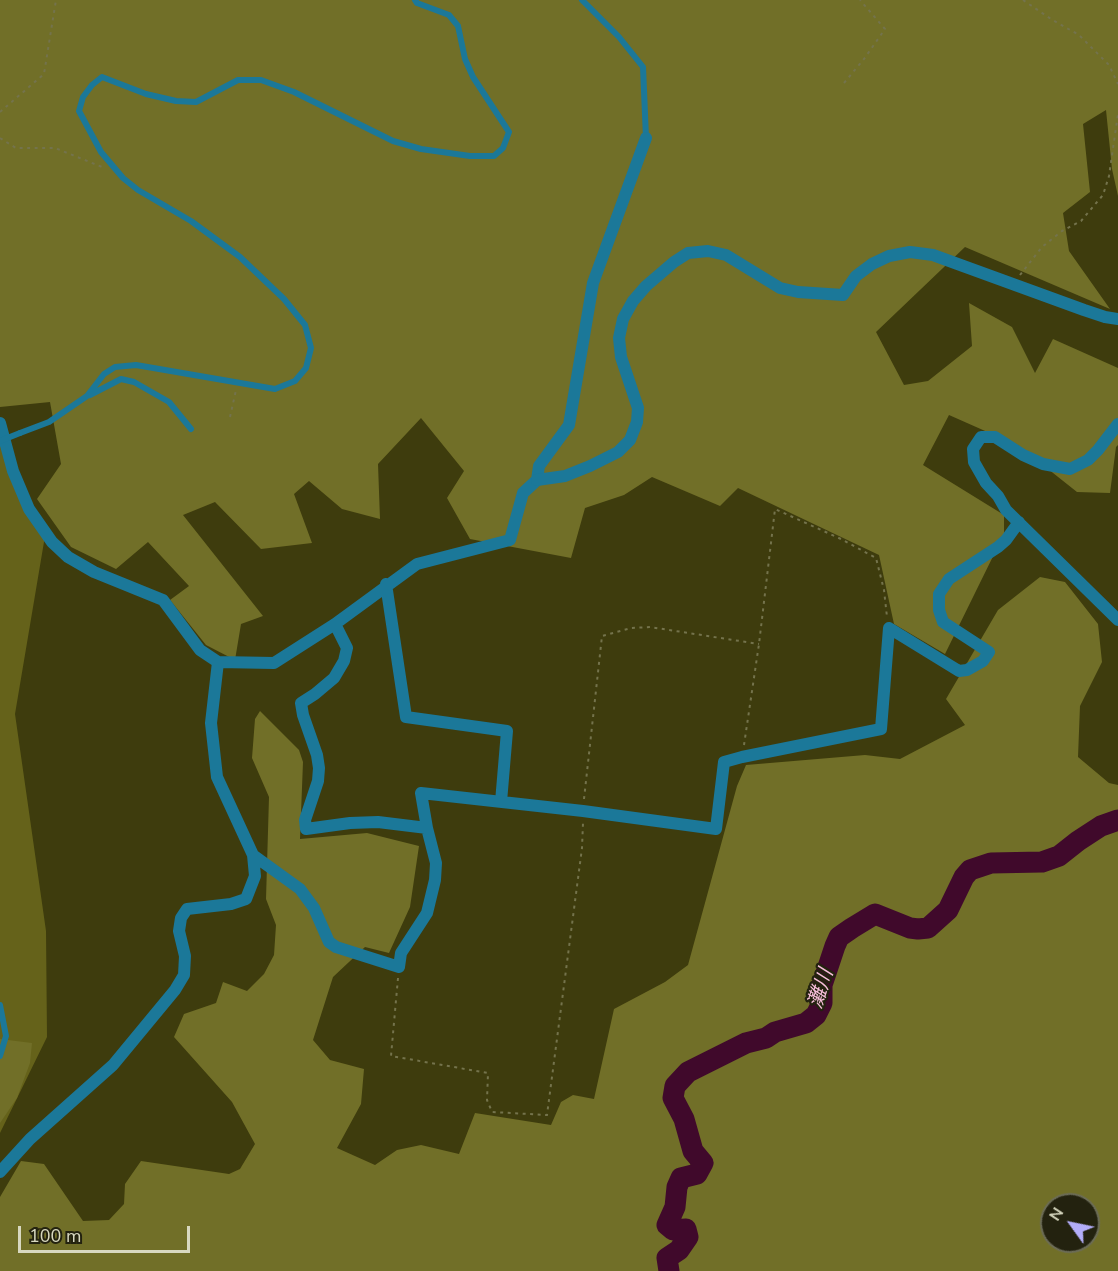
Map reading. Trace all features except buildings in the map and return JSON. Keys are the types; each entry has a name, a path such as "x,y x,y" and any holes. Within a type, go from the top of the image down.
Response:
{"street":[{"path":"537,480 538,466 569,425 593,283 646,138"},
{"path":"0,423 28,509 52,542 68,557 94,572 163,600 200,650 218,662 274,663 335,624 417,564 510,540 523,493 537,480 565,476 618,452 630,440 638,422 638,408 621,357 619,338 623,319 633,301 646,286 688,253 708,251 726,255 780,288 821,295 843,295 856,276 872,264 889,256 910,252 933,255 1095,314 1118,319"},
{"path":"1118,424 1088,460 1070,469 1043,464 1023,455 995,437 981,437 973,449 974,462 1006,510 1118,620"},
{"path":"254,855 300,889 314,908 329,942 336,947 399,967 401,953 427,913 435,880 436,863 421,794 583,811 716,829 724,762 742,756 881,729 889,628 959,671 967,670 983,661 989,652 943,622 939,610 939,594 949,579 1006,540 1019,522"},
{"path":"386,585 406,717 507,731 501,802"},
{"path":"335,624 347,648 344,661 334,678 301,703 319,768 318,781 305,820 306,830 350,823 378,822 427,828"},
{"path":"0,1172 30,1139 113,1065 175,990 184,975 185,956 179,931 181,918 187,909 231,904 246,899 255,876 254,855 217,777 211,723 218,662"}],"lane":[{"path":"87,396 104,375 115,367 136,365 274,389 295,381 306,368 310,348 305,325 284,299 240,257 191,221 138,190 118,173 101,152 79,111 83,97 92,85 102,77 146,94 176,102 196,102 238,80 261,80 294,92 393,141 421,149 470,156 494,156 503,148 509,132 473,77 465,59 458,26 449,15 417,3 415,0"},
{"path":"582,0 619,37 643,67 646,138"},
{"path":"0,441 49,422 87,396 121,379 134,382 169,402 191,429"},
{"path":"0,1005 6,1036 0,1056"}],"path":[{"path":"0,112 44,74 56,0"},
{"path":"844,83 885,29 860,0"},
{"path":"1023,0 1079,35 1109,64 1118,84"},
{"path":"1013,284 1042,247 1062,231 1081,221 1103,195 1109,176 1118,114"},
{"path":"0,138 16,148 55,148 118,173"},
{"path":"230,417 238,383"},
{"path":"742,756 759,644 774,509 841,539 876,558 884,590 889,628"},
{"path":"399,967 391,1056 488,1073 487,1100 492,1112 547,1115 582,848 583,811 602,636 631,628 650,627 759,644"}],"shaded area":[{"path":"0,0 1118,0 1118,196 1112,169 1106,110 1083,124 1090,192 1063,213 1069,251 1110,309 965,247 876,332 904,385 928,381 972,346 969,303 1012,327 1035,373 1053,339 1118,368 1118,445 1110,493 1077,492 1019,446 949,415 923,465 1004,515 1004,534 945,654 894,624 879,555 738,488 720,506 652,477 624,495 585,508 571,558 470,539 447,498 464,471 421,418 378,464 380,519 342,509 309,481 294,494 312,543 261,549 215,502 183,515 263,616 241,624 235,660 206,645 170,600 189,586 148,542 116,569 71,547 37,499 61,464 50,402 0,407"},
{"path":"0,430 45,536 15,714 46,931 47,1037 0,1133"},
{"path":"1040,577 1065,582 1098,624 1102,662 1080,706 1078,757 1109,783 1118,785 1118,1271 0,1271 0,1197 21,1161 44,1164 83,1221 109,1220 124,1204 125,1184 141,1161 229,1174 240,1169 255,1144 232,1102 174,1037 184,1014 216,1003 223,982 247,991 264,974 274,955 276,925 266,899 269,797 252,758 255,719 260,711 299,750 303,762 300,839 367,833 419,846 410,907 389,953 365,947 333,977 313,1040 330,1060 364,1069 361,1104 337,1148 375,1165 397,1150 421,1145 459,1154 475,1113 551,1125 561,1102 573,1095 594,1099 614,1009 665,982 688,965 737,786 746,765 865,755 900,759 965,725 946,699 998,610"},
{"path":"0,1039 32,1043 30,1063 17,1098 0,1123"}],"waterway":[{"name":"灘川","path":"669,1271 667,1258 679,1250 688,1237 686,1229 673,1230 667,1225 675,1207 677,1187 681,1178 697,1174 703,1163 693,1151 684,1119 673,1098 675,1086 688,1072 746,1043 806,1023 816,1015 822,1003 822,985 839,937 875,914 910,928 928,928 948,910 964,877 970,870 991,863 1042,862 1059,856 1101,826 1118,820"}]}
